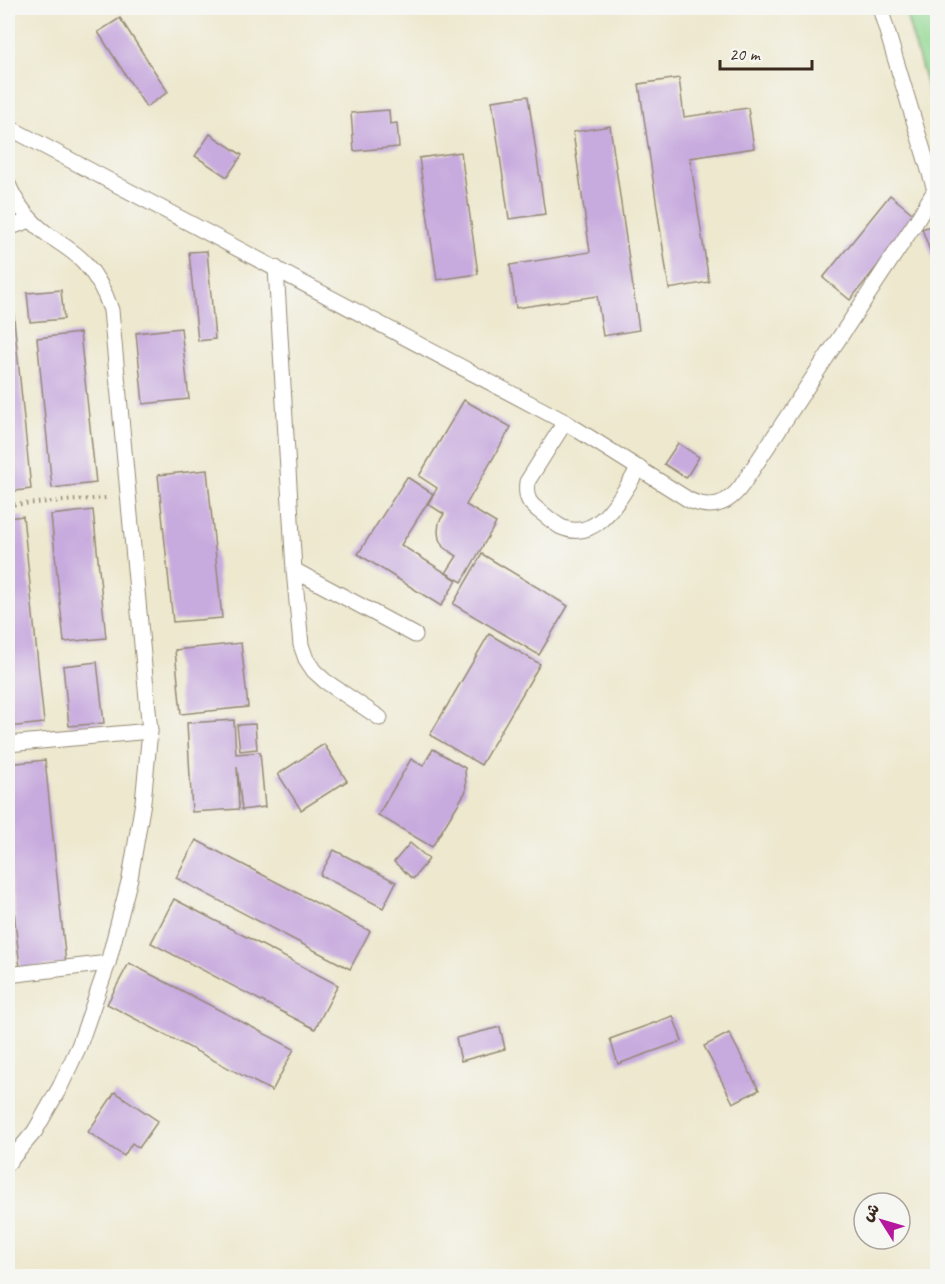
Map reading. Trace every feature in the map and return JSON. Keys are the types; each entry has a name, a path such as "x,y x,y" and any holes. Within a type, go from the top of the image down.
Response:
{"lane":[{"path":"8,127 565,422 689,500 698,504 719,504 736,494 936,190 880,8"},
{"path":"8,184 13,198 32,220 82,261 95,275 105,292 111,310 150,731 143,802 130,878 108,963 79,1046 60,1087 35,1131 8,1163"},
{"path":"8,228 32,220"},
{"path":"276,268 294,570 301,645 314,671 380,718"},
{"path":"565,422 527,482 526,490 533,506 561,527 582,530 602,520 639,468"},
{"path":"294,570 415,635"},
{"path":"8,744 150,731"},
{"path":"8,975 108,963"}],"path":[{"path":"8,505 128,496"}],"green space":[{"path":"904,8 937,8 937,120"}],"building":[{"path":"120,18 168,92 146,107 98,32"},
{"path":"679,78 684,117 748,108 754,148 690,158 709,282 669,289 639,84"},
{"path":"528,96 545,214 509,219 492,101"},
{"path":"389,110 390,124 397,123 399,147 354,151 351,113"},
{"path":"610,126 639,330 603,336 597,296 516,308 510,265 590,252 573,132"},
{"path":"210,134 242,155 227,177 195,156"},
{"path":"461,152 478,274 437,280 419,158"},
{"path":"890,195 917,217 850,300 823,278"},
{"path":"938,223 938,257 933,259 922,229"},
{"path":"207,251 215,339 198,341 189,252"},
{"path":"10,279 31,489 8,492 8,280"},
{"path":"61,290 64,319 30,322 27,293"},
{"path":"181,328 189,399 143,404 136,333"},
{"path":"80,333 96,483 52,488 37,338"},
{"path":"464,400 511,427 466,505 496,523 462,582 446,573 457,556 443,547 439,539 439,522 444,514 428,504 437,488 419,476"},
{"path":"678,443 699,457 686,478 664,464"},
{"path":"207,470 222,618 173,622 158,475"},
{"path":"407,477 433,494 401,545 457,580 441,606 358,554"},
{"path":"93,510 106,638 64,642 51,515"},
{"path":"23,516 44,723 8,727 8,518"},
{"path":"482,554 568,606 539,655 453,604"},
{"path":"489,634 540,664 481,765 430,735"},
{"path":"241,643 248,707 181,714 175,650"},
{"path":"97,662 104,723 69,726 63,666"},
{"path":"234,720 236,754 260,752 265,807 242,810 237,766 239,809 192,812 187,723"},
{"path":"255,724 257,749 240,751 237,725"},
{"path":"324,744 347,781 301,810 278,774"},
{"path":"433,749 465,768 466,791 432,847 378,815 411,759 423,766"},
{"path":"45,760 66,964 20,969 8,851 8,764"},
{"path":"196,840 370,931 350,969 176,878"},
{"path":"410,843 429,859 413,879 394,862"},
{"path":"334,850 396,882 383,908 320,875"},
{"path":"174,899 338,985 315,1029 151,943"},
{"path":"129,963 294,1049 272,1091 107,1004"},
{"path":"673,1016 682,1041 618,1064 610,1039"},
{"path":"500,1027 505,1049 461,1061 456,1038"},
{"path":"729,1033 759,1090 733,1103 704,1046"},
{"path":"115,1092 158,1121 139,1148 132,1143 124,1156 88,1132"}]}
